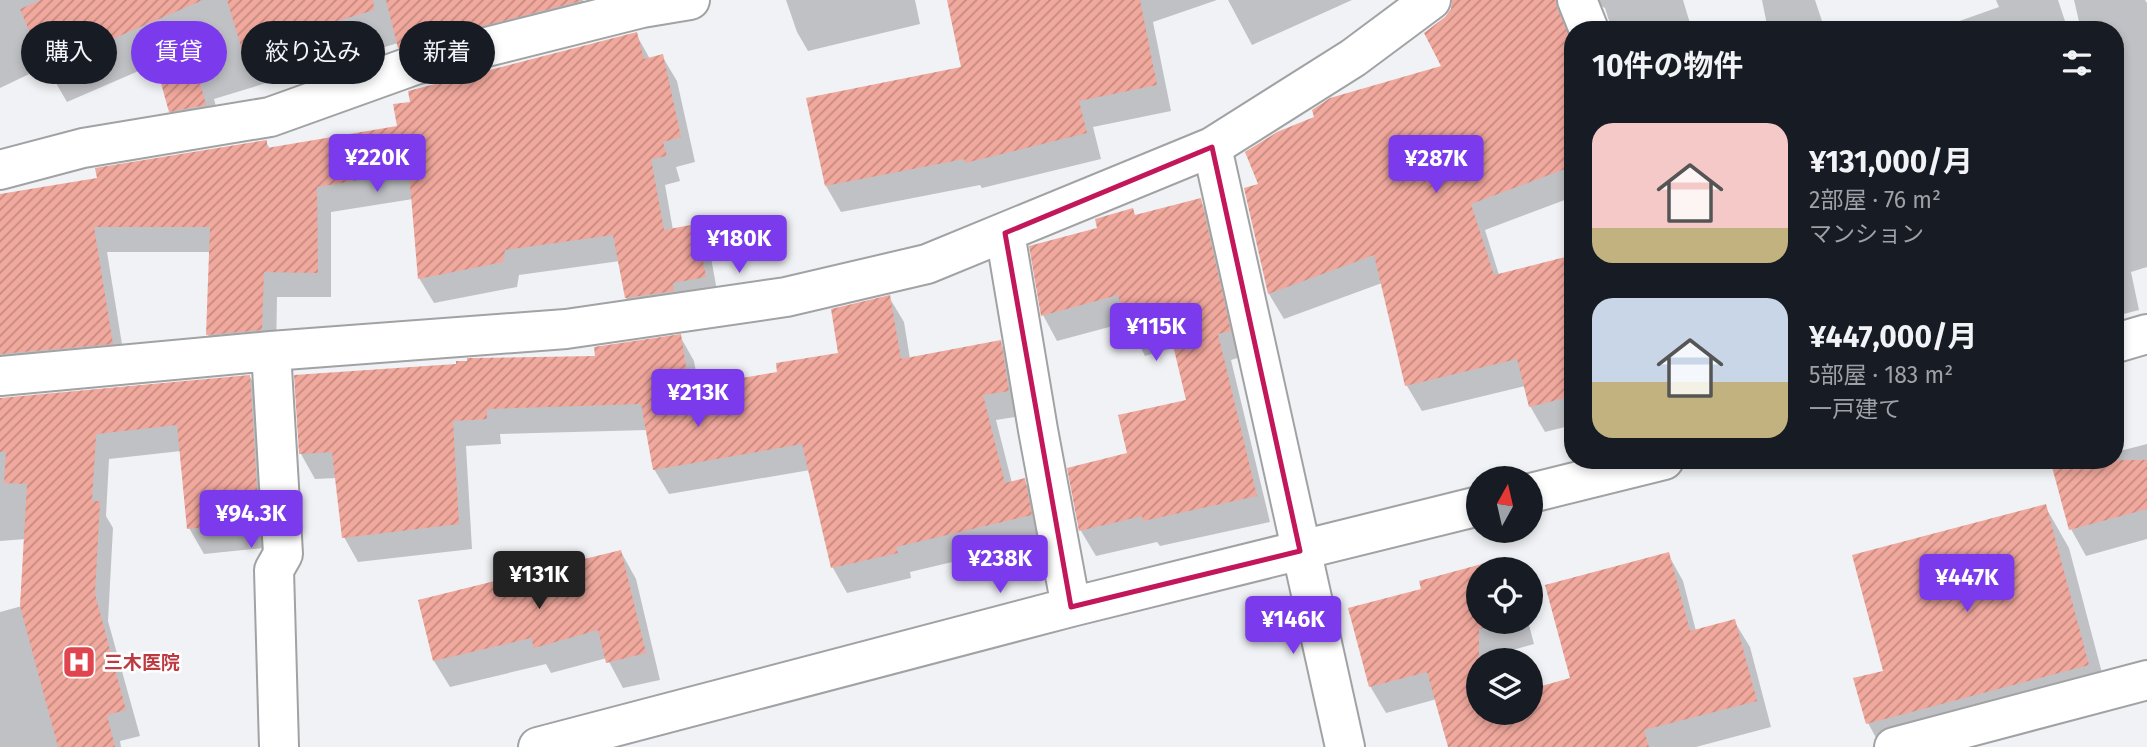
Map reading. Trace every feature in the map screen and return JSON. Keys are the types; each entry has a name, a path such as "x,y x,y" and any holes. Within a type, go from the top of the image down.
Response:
{"street":[{"path":"0,170 83,148 270,117 415,65 642,8 690,0"},
{"path":"0,376 271,351 566,329 786,297 927,264 1212,147 1353,58 1431,0"},
{"path":"1577,0 1585,21"},
{"path":"1212,147 1257,340 1300,551 1345,747"},
{"path":"1005,233 1071,607"},
{"path":"2124,341 2147,334"},
{"path":"271,351 283,554 274,570 279,747"},
{"path":"1544,490 1628,469"},
{"path":"538,747 1071,607 1466,509"},
{"path":"1894,747 2147,681"}],"highlighted area":[{"path":"1212,147 1300,551 1071,607 1005,233"}],"building":[{"path":"41,0 203,0 154,21 131,21 131,31 117,37 117,21 25,21 20,9"},
{"path":"227,0 373,0 374,10 338,21 241,21 241,47"},
{"path":"386,0 581,1 495,23 399,21 398,48"},
{"path":"947,0 1140,0 1157,85 1079,101 1087,133 965,163 964,159 825,186 806,98 961,67"},
{"path":"1452,0 1556,0 1564,24 1564,169 1471,204 1494,275 1564,257 1564,398 1529,407 1517,359 1405,386 1374,255 1268,294 1244,188 1258,184 1245,152 1277,132 1314,117 1312,110 1330,98 1441,66 1424,33 1451,9"},
{"path":"637,32 644,59 663,54 681,137 663,142 667,156 651,159 664,230 696,224 706,277 673,283 674,291 625,298 613,235 505,250 503,262 418,279 409,172 317,187 318,273 264,272 262,330 206,335 210,227 94,227 113,344 0,354 0,194 97,178 95,168 267,140 267,148 397,126 393,104 410,102 408,91 435,84 495,84 495,69"},
{"path":"161,84 200,84 206,105 169,112"},
{"path":"1201,198 1231,331 1218,334 1257,496 1143,521 1142,516 1079,531 1067,468 1127,453 1118,415 1186,400 1167,320 1128,331 1118,295 1041,316 1029,246 1097,228 1095,219 1133,208 1135,215"},
{"path":"890,295 901,359 1001,340 1009,391 983,395 1005,483 1025,478 1032,515 896,547 898,553 831,568 802,444 653,470 641,404 487,409 487,419 453,421 459,524 342,538 332,452 299,454 294,375 456,364 456,361 467,361 467,358 595,356 594,347 681,334 689,387 777,372 776,363 838,353 831,309"},
{"path":"250,375 259,522 187,529 177,425 96,434 92,501 100,501 95,594 126,710 107,715 115,747 58,747 20,606 27,484 4,483 6,452 0,452 0,398"},
{"path":"2124,460 2147,460 2147,509 2069,530 2053,469 2124,469"},
{"path":"2046,504 2089,665 1866,724 1853,678 1883,671 1852,555"},
{"path":"621,550 646,653 606,663 598,630 534,648 531,638 433,661 418,600"},
{"path":"1669,552 1690,631 1735,619 1757,701 1644,730 1649,747 1448,747 1427,672 1369,687 1348,608 1421,589 1419,581 1466,568 1466,634 1479,634 1479,648 1466,648 1466,725 1543,725 1543,686 1570,678 1545,585"}],"place":[{"name":"三木医院","path":"79,662"}]}
